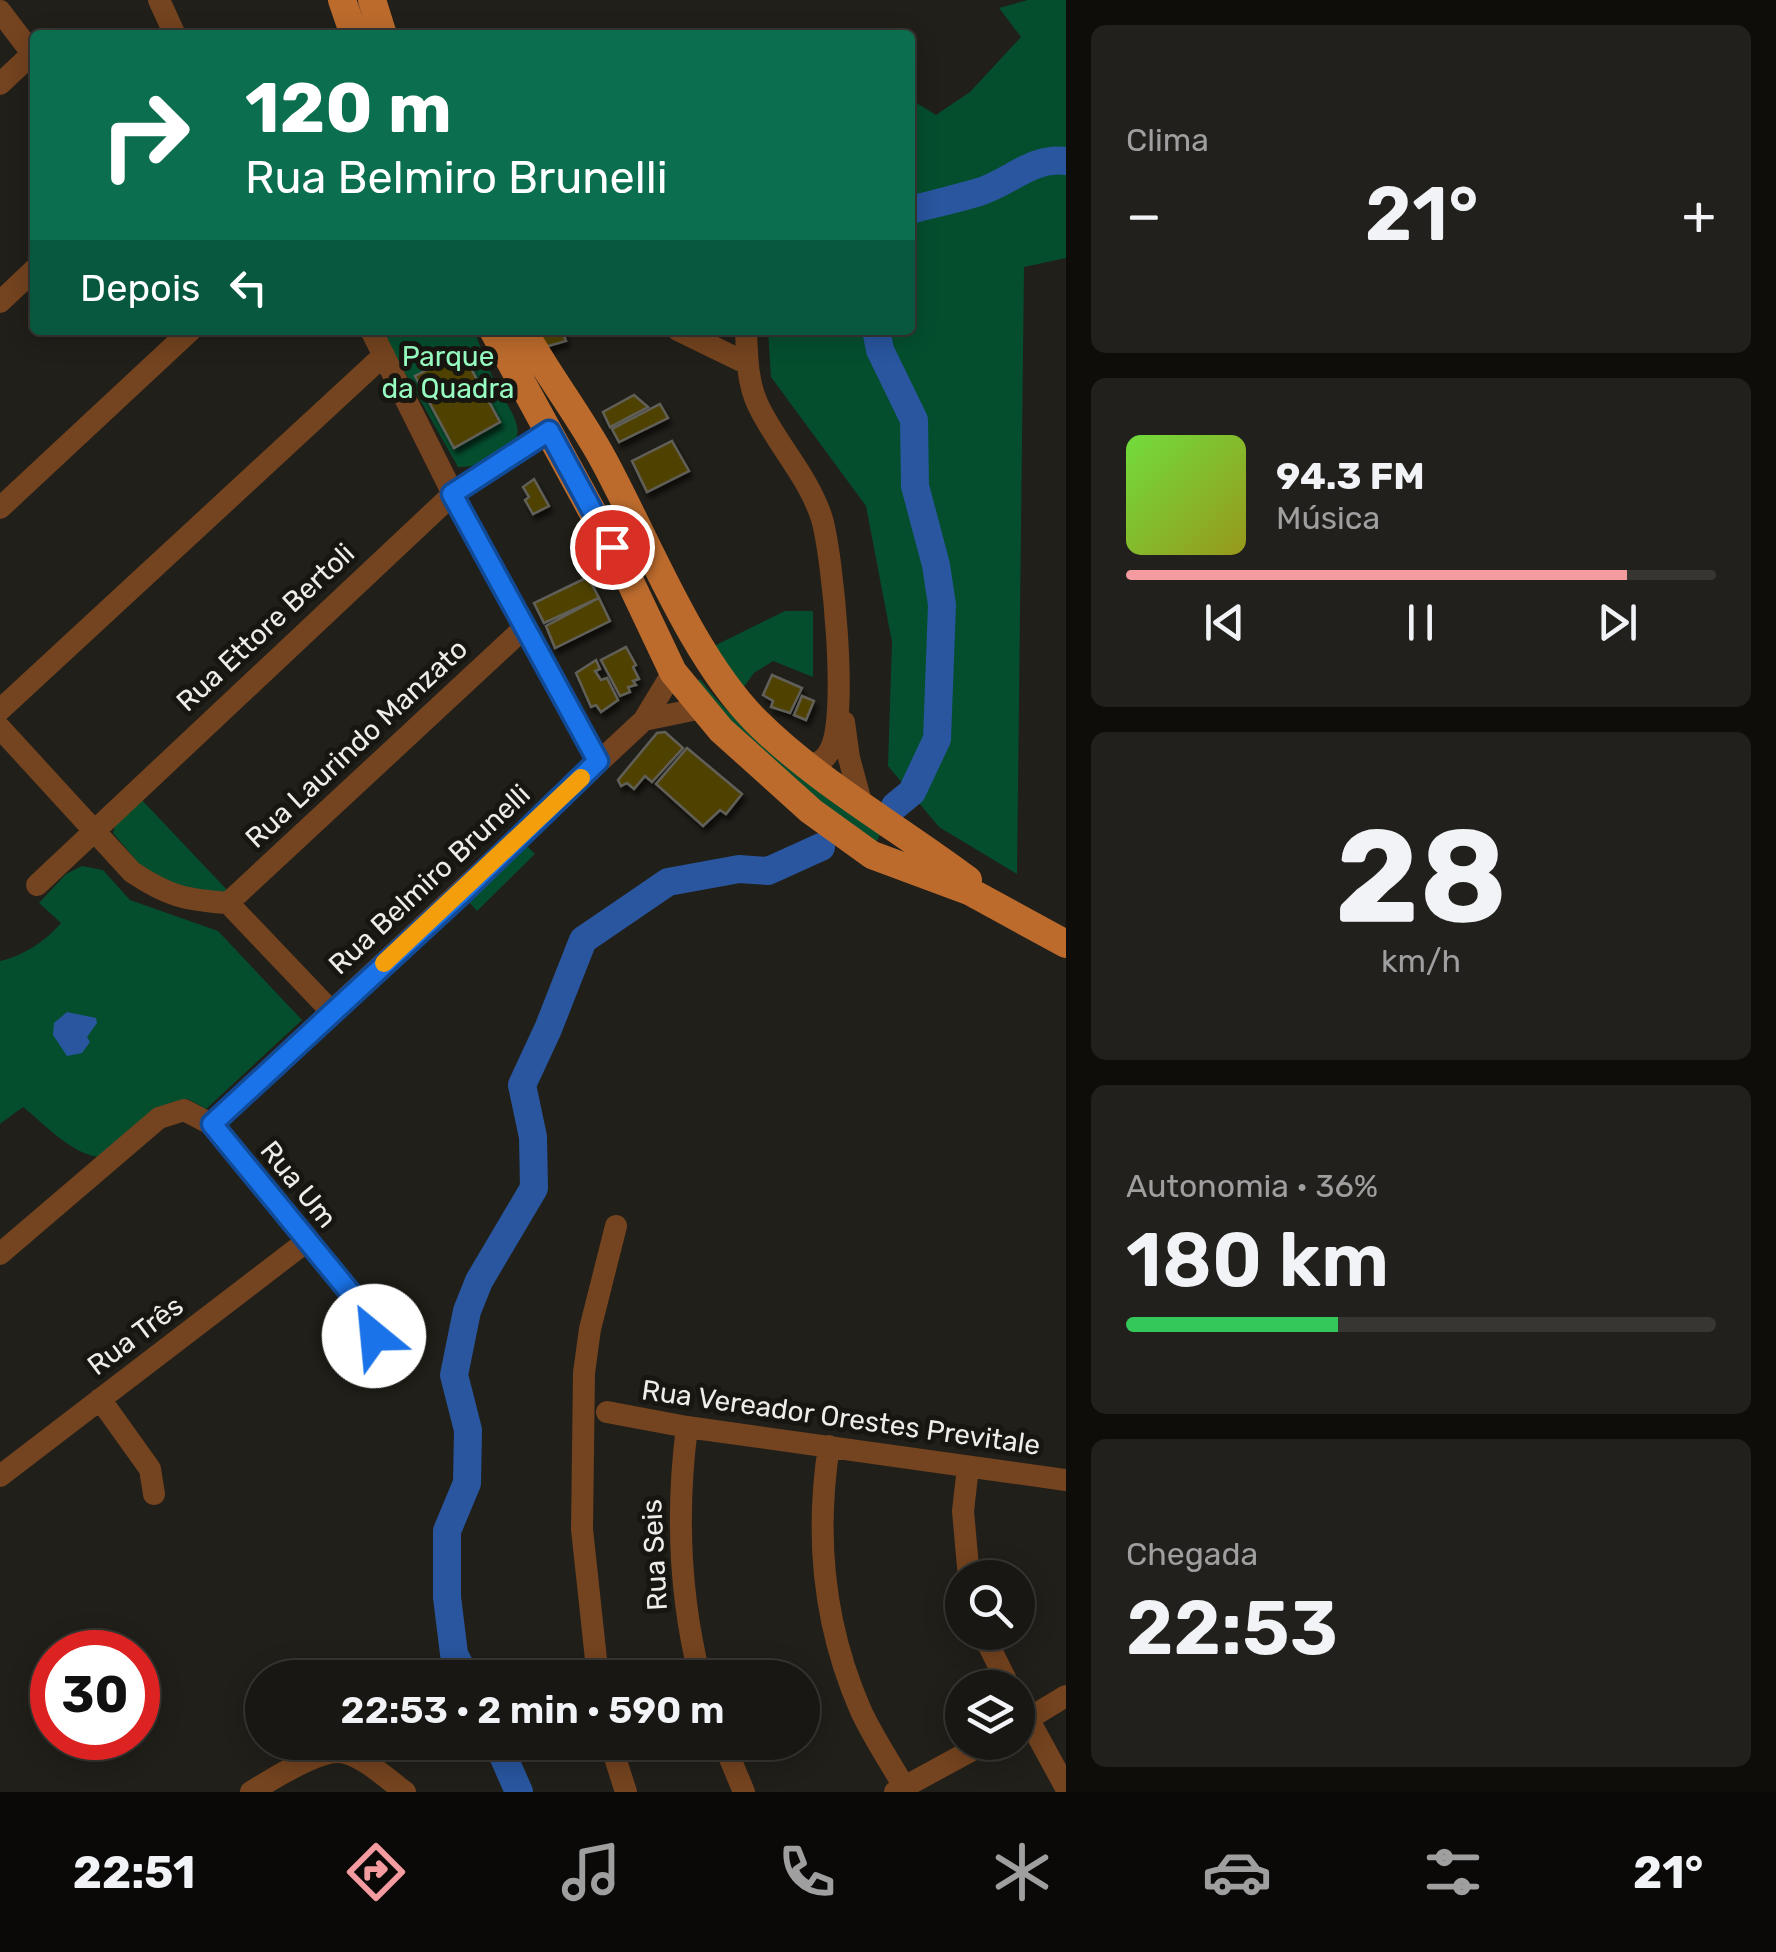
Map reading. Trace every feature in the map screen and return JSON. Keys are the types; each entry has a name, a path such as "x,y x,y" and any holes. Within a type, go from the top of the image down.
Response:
{"main road":[{"path":"342,0 352,30"},
{"path":"372,0 381,30"},
{"path":"496,335 627,574 672,672 721,730 812,811 872,856 969,891 1066,944"},
{"path":"527,335 590,435 677,604 720,675 752,718 808,766 1009,911"},
{"path":"672,672 692,663 720,675"},
{"path":"872,856 893,850 896,829"}],"street":[{"path":"159,0 173,30"},
{"path":"0,11 30,51"},
{"path":"0,84 30,59"},
{"path":"0,302 30,274"},
{"path":"0,508 186,335"},
{"path":"373,335 452,494 598,761"},
{"path":"688,335 748,364"},
{"path":"746,335 748,364 758,404 810,490 822,520 848,758 861,802"},
{"path":"0,710 384,355"},
{"name":"Rua Ettore Bertoli","path":"37,884 452,494 549,431"},
{"name":"Rua Laurindo Manzato","path":"228,903 524,628"},
{"name":"Rua Belmiro Brunelli","path":"212,1124 644,720 672,672"},
{"path":"808,766 819,762 830,750 840,699"},
{"path":"644,720 702,708"},
{"path":"0,728 132,872 154,887 186,900 228,903 331,1011"},
{"path":"0,1254 159,1118 184,1110 212,1124"},
{"name":"Rua Um","path":"212,1124 371,1318 374,1336 364,1352"},
{"path":"596,1660 582,1529 584,1373 590,1329 616,1226"},
{"name":"Rua Três","path":"0,1476 307,1242"},
{"path":"100,1399 150,1469 154,1494"},
{"name":"Rua Vereador Orestes Previtale","path":"607,1412 688,1428 1066,1480"},
{"name":"Rua Seis","path":"688,1428 680,1494 680,1547 696,1660"},
{"path":"829,1446 822,1490 822,1562 830,1609 862,1712 902,1790 955,1760"},
{"path":"967,1560 962,1511 968,1467"},
{"path":"1035,1709 1066,1696"},
{"path":"1035,1738 1066,1788"},
{"path":"251,1792 341,1750 405,1792"},
{"path":"616,1760 626,1792"},
{"path":"731,1760 744,1792"}],"green space":[{"path":"1028,0 1066,0 1066,258 1024,267 1017,874 939,827 888,766 892,642 866,506 771,377 768,335 915,335 915,102 936,115 970,92 1021,37 999,8"},
{"name":"Parque da Quadra","path":"384,335 476,335 515,421 517,436 506,452 497,457 458,467"},
{"path":"785,611 813,611 813,677 773,661 754,673 741,691 708,649"},
{"path":"700,679 761,743 881,832 874,847 777,771 690,685"},
{"path":"140,798 229,892 199,899 140,865 113,833 116,822"},
{"path":"524,843 535,854 477,911 467,900"},
{"path":"82,866 103,870 130,900 218,931 302,1020 206,1109 188,1099 169,1103 107,1157 73,1147 23,1107 0,1124 0,961 34,947 61,923 39,903 66,874"}],"water":[{"path":"67,1012 96,1018 97,1023 82,1053 67,1056 53,1035 54,1023"}],"building":[{"path":"540,335 564,335 566,341 545,347"},
{"path":"462,352 500,422 454,448 415,376"},
{"path":"634,395 648,407 610,427 603,412"},
{"path":"660,404 668,418 619,442 612,429"},
{"path":"672,441 689,471 647,492 632,461"},
{"path":"534,479 549,506 533,514 523,487"},
{"path":"588,577 599,598 544,623 534,603"},
{"path":"599,598 610,621 555,648 546,626"},
{"path":"626,647 639,679 633,681 636,685 628,687 630,692 620,696 601,660"},
{"path":"596,660 600,669 595,671 601,680 607,678 618,700 601,712 596,705 591,707 576,673"},
{"path":"772,675 802,688 790,713 771,707 773,701 763,695"},
{"path":"802,696 814,701 806,720 794,715"},
{"path":"665,732 683,748 652,782 645,776 634,789 627,783 621,786 618,780 657,733"},
{"path":"687,748 742,794 726,814 720,810 703,826 656,784"}],"waterway":[{"path":"915,209 990,188 1032,166 1066,161"},
{"path":"877,335 880,350 914,420 915,486 942,605 937,739 912,792 895,806"},
{"path":"457,1660 447,1597 447,1531 467,1483 468,1430 454,1375 467,1311 479,1281 534,1188 533,1137 522,1085 583,940 668,882 739,869 768,871 821,847"},
{"path":"505,1760 519,1792"}],"slow traffic":[{"path":"384,963 581,778"}],"route":[{"path":"374,1336 371,1318 212,1124 461,894 598,761 452,494 549,431 612,547"}]}
